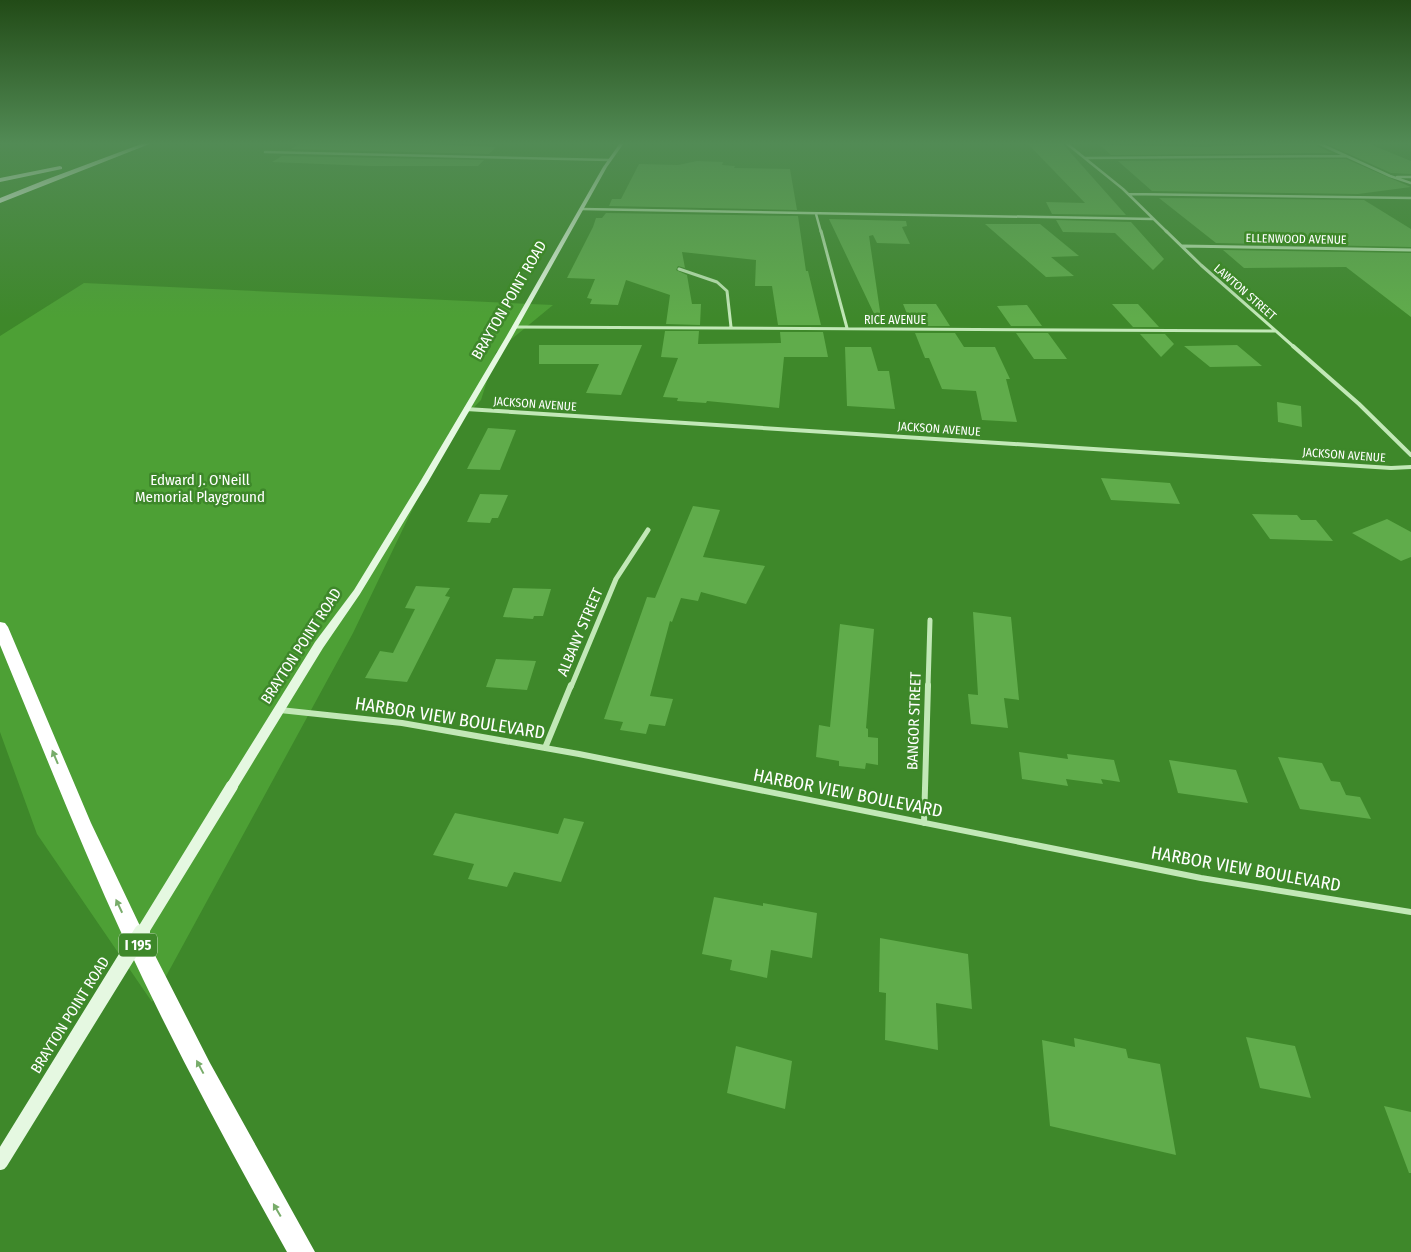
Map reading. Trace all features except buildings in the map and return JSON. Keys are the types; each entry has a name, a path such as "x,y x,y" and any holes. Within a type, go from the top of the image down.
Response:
{"highway":[{"name":"I 195","path":"0,626 110,886 149,968 207,1080 302,1252"}],"street":[{"name":"BRAYTON POINT ROAD","path":"0,1162 319,645 357,592 587,201"},
{"name":"LAWTON STREET","path":"1135,201 1275,331 1359,404 1411,455"},
{"path":"582,210 1153,219"},
{"path":"816,214 847,328"},
{"name":"ELLENWOOD AVENUE","path":"1181,246 1411,250"},
{"path":"680,269 717,282 727,291 731,327"},
{"name":"RICE AVENUE","path":"514,327 1275,331"},
{"name":"JACKSON AVENUE","path":"466,409 1196,454 1391,468 1411,467"},
{"name":"ALBANY STREET","path":"545,748 616,579 648,530"},
{"name":"BANGOR STREET","path":"924,823 930,620"},
{"name":"HARBOR VIEW BOULEVARD","path":"280,710 402,723 545,748 1201,878 1411,912"}],"green space":[{"name":"Edward J. O'Neill Memorial Playground","path":"84,283 553,305 496,352 481,400 449,433 353,633 152,1002 37,834 0,732 0,336"}]}
